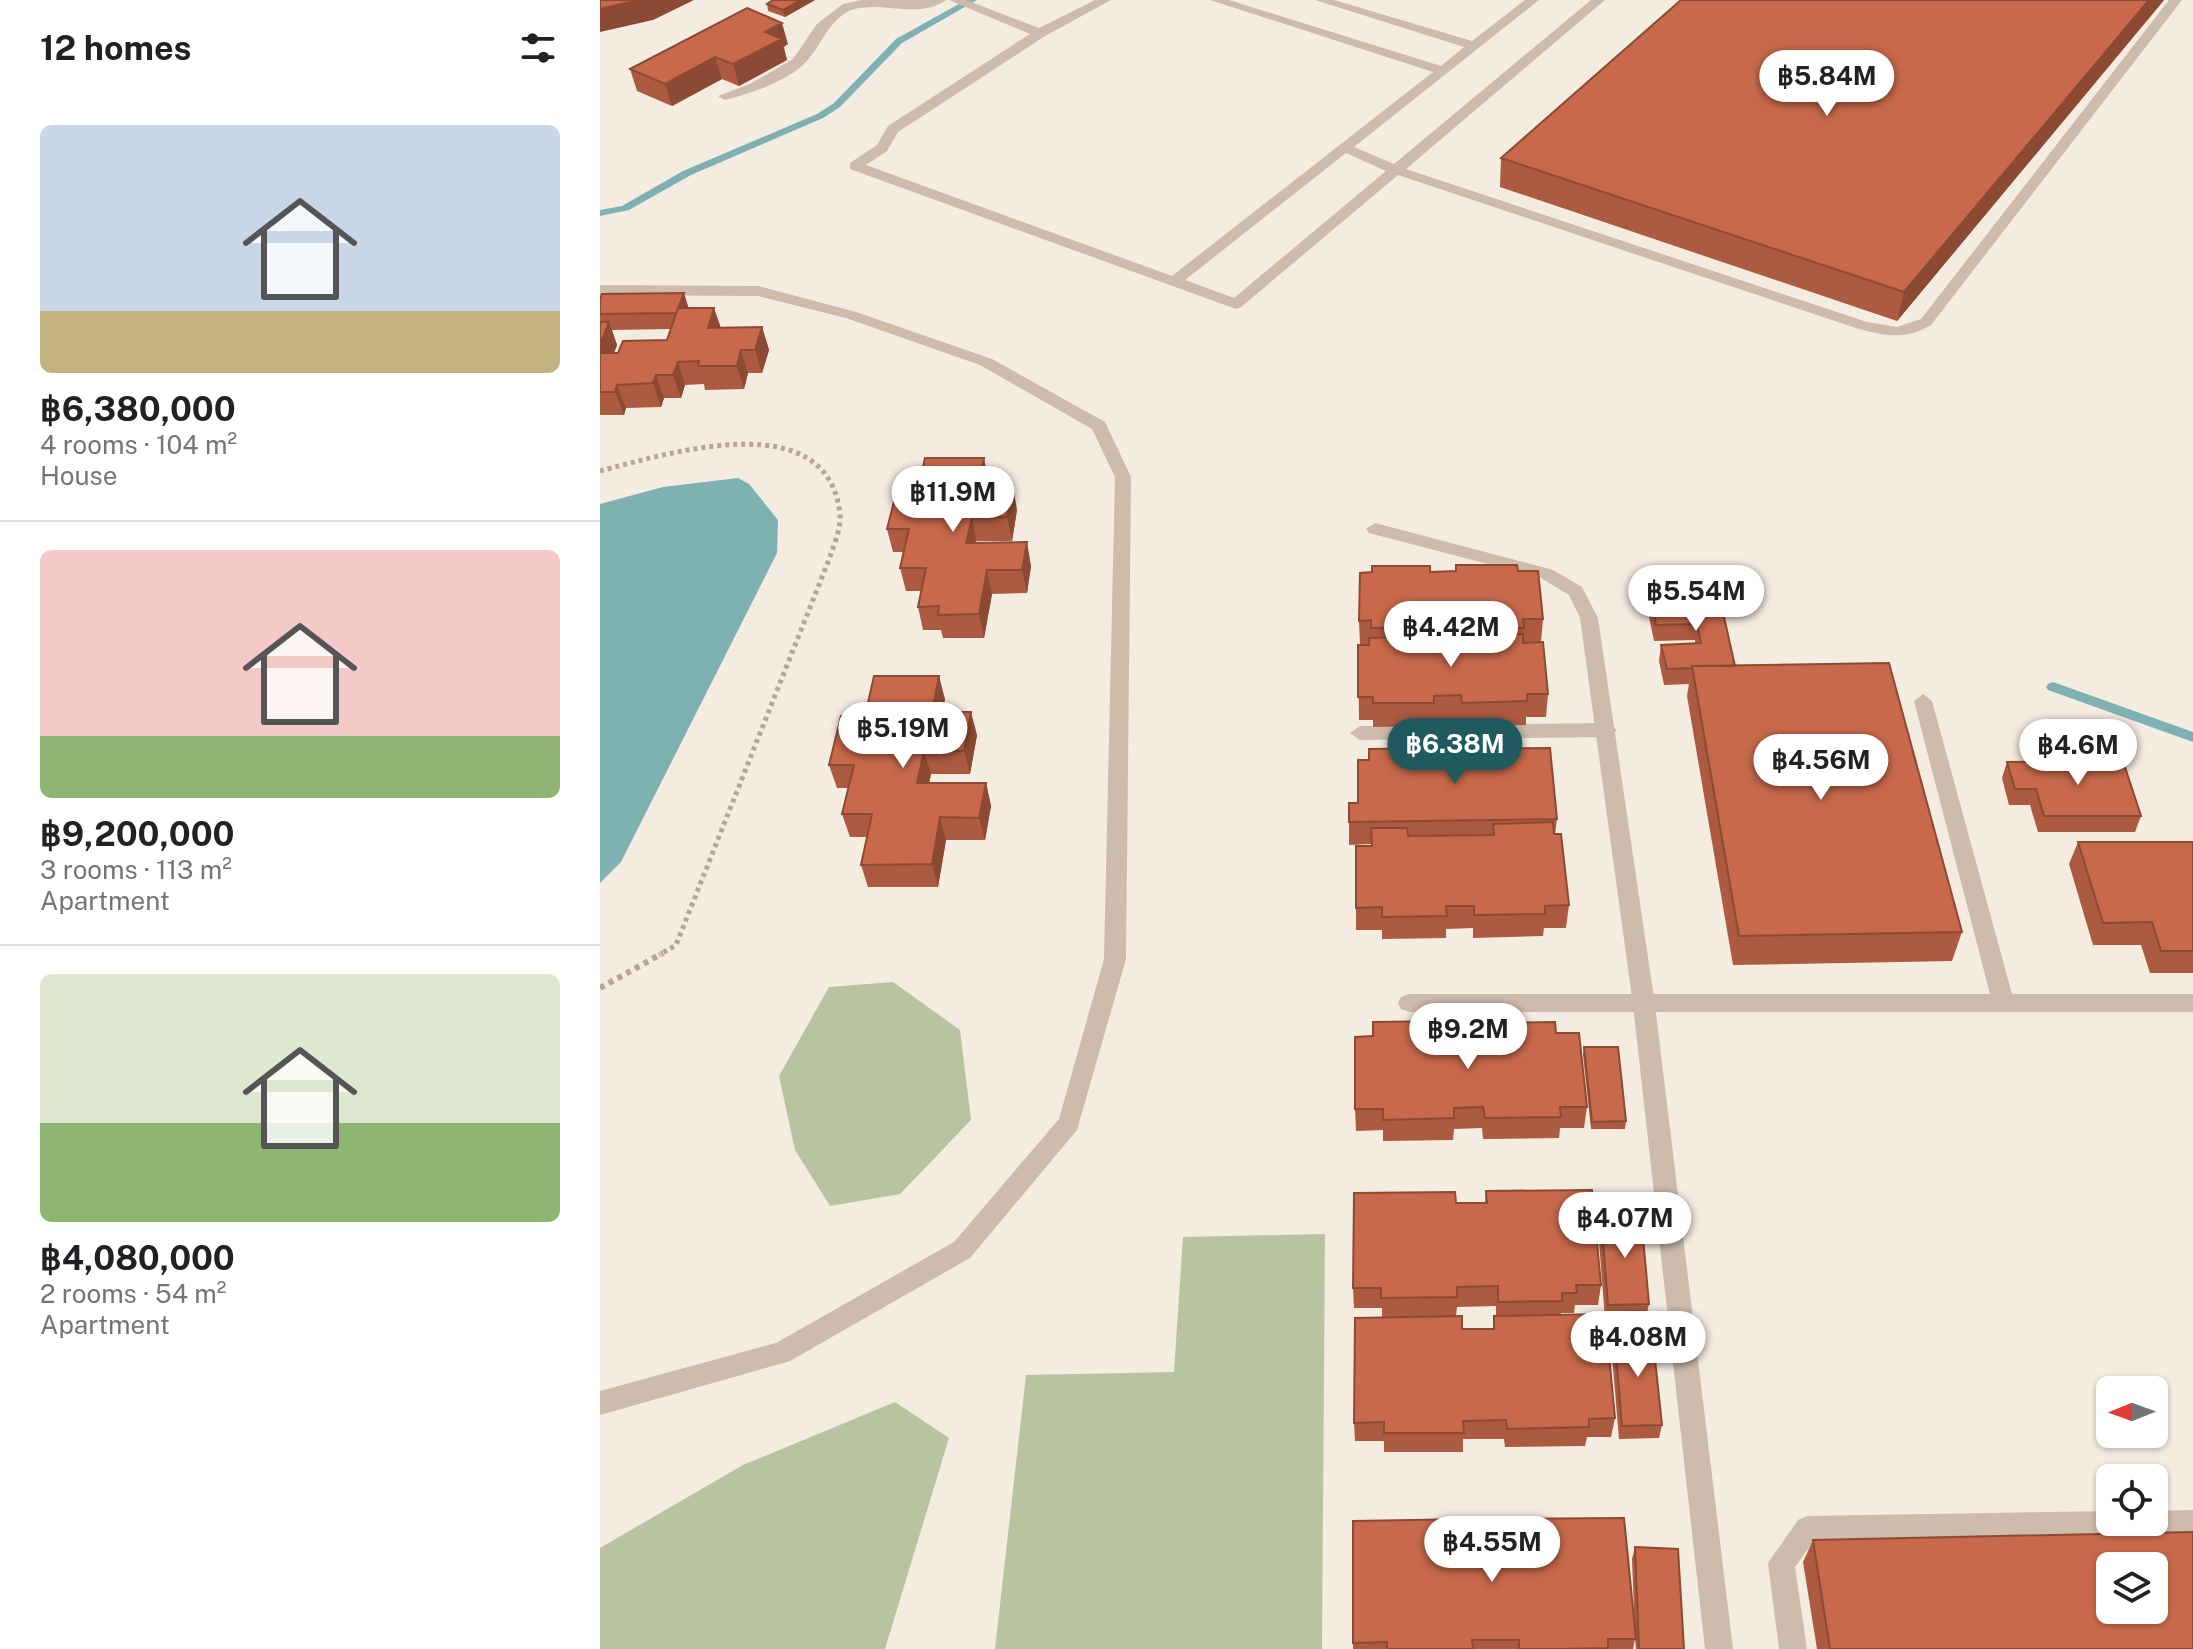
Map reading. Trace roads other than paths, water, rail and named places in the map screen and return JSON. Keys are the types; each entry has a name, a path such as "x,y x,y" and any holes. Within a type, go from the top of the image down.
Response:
{"street":[{"path":"725,96 755,87 798,62 822,27 847,7 880,0 908,6 940,0"},
{"path":"955,0 1040,33"},
{"path":"1105,0 1040,33 893,129 882,148 855,166 1236,304 1599,0"},
{"path":"1216,0 1443,71"},
{"path":"1321,0 1474,46"},
{"path":"1173,282 1533,0"},
{"path":"1345,148 1396,170 1864,326 1897,332 1912,330 1926,322 2176,0"},
{"path":"600,290 758,291 851,315 986,362 1099,426 1123,477 1115,959 1069,1123 962,1250 781,1353 600,1403"},
{"path":"1375,529 1547,574 1576,591 1589,618 1644,1005 1719,1649"},
{"path":"1923,701 2003,1001"},
{"path":"1360,733 1607,730"},
{"path":"1409,1003 2193,1003"},
{"path":"1793,1649 1781,1563 1807,1529 2193,1523"}],"water":[{"path":"738,478 749,484 778,520 777,553 621,862 600,883 600,504 663,487"}],"waterway":[{"path":"600,213 625,208 687,173 820,116 837,105 899,41 973,0"},
{"path":"2053,687 2193,737"}]}
